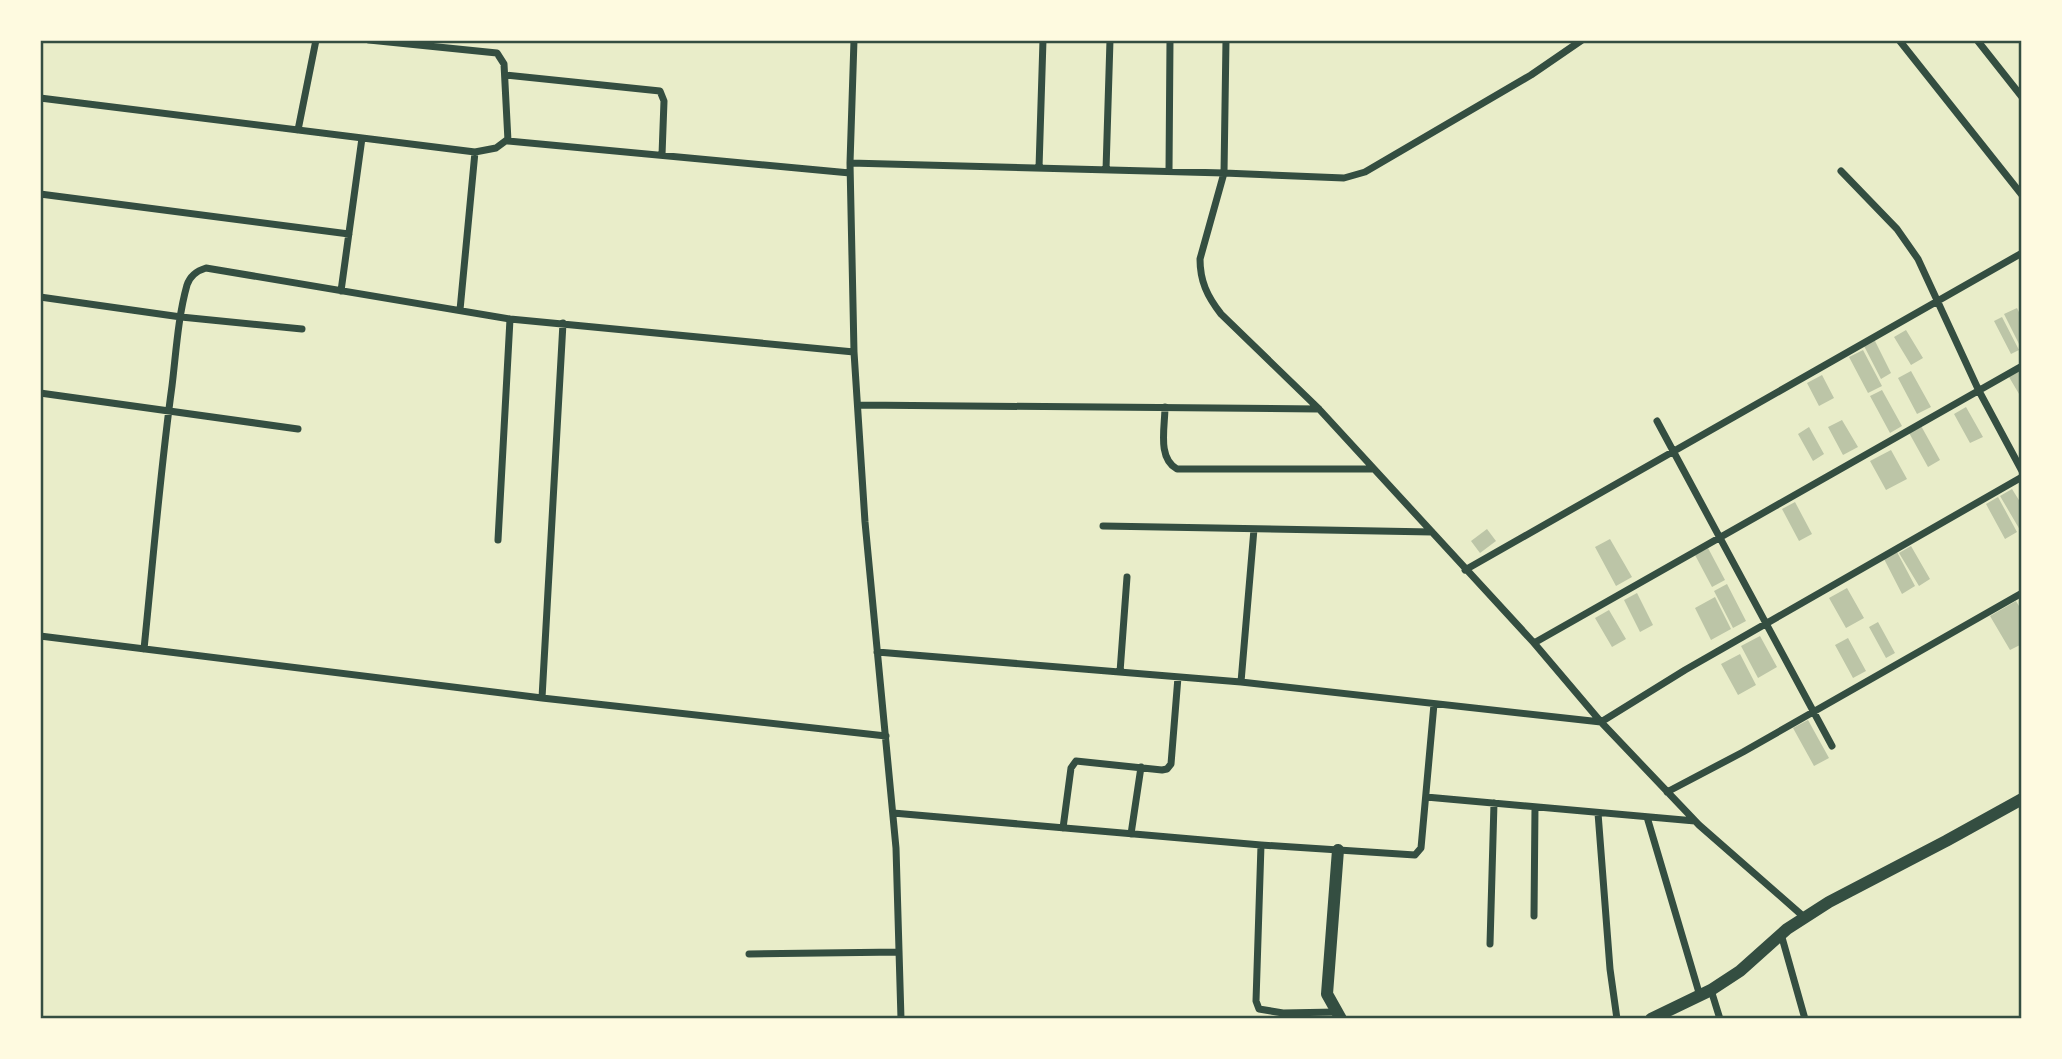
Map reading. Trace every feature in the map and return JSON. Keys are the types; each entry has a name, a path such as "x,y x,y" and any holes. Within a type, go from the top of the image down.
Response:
{"street":[{"path":"298,130 316,40"},
{"path":"369,40 489,50 497,53 503,58 508,139"},
{"path":"854,40 850,163 854,352 864,522 893,813 901,1019"},
{"path":"1039,168 1043,40"},
{"path":"1106,170 1110,40"},
{"path":"1169,171 1170,40"},
{"path":"1226,40 1224,173 1200,259 1204,286 1210,299 1221,314 1319,409 1534,643 1601,722 1695,822 1804,917"},
{"path":"850,163 1344,178 1365,172 1531,75 1582,40"},
{"path":"1899,40 2022,195"},
{"path":"1977,40 2022,97"},
{"path":"505,75 660,91 664,101 662,155"},
{"path":"40,98 475,152 496,148 508,139"},
{"path":"341,291 362,138"},
{"path":"508,139 850,173"},
{"path":"460,310 475,152"},
{"path":"877,652 1241,682 1601,722 2022,474 1979,391 1918,259 1898,229 1841,171"},
{"path":"40,194 349,234"},
{"path":"1465,570 2022,253"},
{"path":"144,649 168,412 181,317 191,276 206,268 510,319 854,352"},
{"path":"40,297 181,317 302,329"},
{"path":"498,540 510,319"},
{"path":"542,698 563,323"},
{"path":"1534,643 2022,366"},
{"path":"40,393 298,429"},
{"path":"859,405 1319,409"},
{"path":"1165,407 1164,453 1166,461 1177,469 1373,468"},
{"path":"1657,421 1832,746"},
{"path":"1103,526 1432,532"},
{"path":"1241,682 1254,529"},
{"path":"1120,672 1127,577"},
{"path":"1667,792 2022,593"},
{"path":"40,636 542,698 886,736"},
{"path":"1063,828 1071,768 1076,761 1162,770 1171,764 1178,677"},
{"path":"893,813 1262,845 1415,855 1421,848 1434,704"},
{"path":"1131,834 1141,767"},
{"path":"1426,797 1695,822"},
{"path":"1651,1019 1705,993 1741,971 1804,917 2022,799"},
{"path":"1490,944 1493,803"},
{"path":"1534,916 1535,807"},
{"path":"1598,813 1610,969 1617,1019"},
{"path":"1647,817 1705,993 1720,1019"},
{"path":"1262,845 1256,1002 1259,1009 1283,1016 1338,1016 1327,994 1327,985 1338,850"},
{"path":"1781,934 1805,1019"},
{"path":"749,954 899,952"}],"building":[{"path":"2017,308 2022,318 2022,350 2004,314"},
{"path":"2002,317 2019,350 2011,354 1994,321"},
{"path":"1906,330 1923,358 1911,365 1894,337"},
{"path":"1874,339 1891,373 1881,379 1863,344"},
{"path":"1863,350 1882,386 1868,393 1849,357"},
{"path":"2022,369 2022,399 2009,377"},
{"path":"1911,371 1931,407 1917,414 1898,378"},
{"path":"1822,375 1834,398 1819,406 1807,383"},
{"path":"1882,390 1902,426 1890,433 1870,396"},
{"path":"1966,407 1983,437 1970,443 1954,414"},
{"path":"1842,420 1858,447 1843,455 1828,427"},
{"path":"1920,424 1940,460 1928,467 1908,431"},
{"path":"1809,427 1824,454 1813,461 1798,434"},
{"path":"1891,450 1907,479 1886,490 1870,461"},
{"path":"2012,489 2022,505 2020,530 2000,496"},
{"path":"1998,497 2017,532 2005,539 1986,504"},
{"path":"1795,502 1812,534 1799,541 1782,509"},
{"path":"1487,529 1496,541 1480,553 1471,541"},
{"path":"1610,539 1632,577 1616,586 1595,547"},
{"path":"1911,546 1930,579 1919,586 1899,553"},
{"path":"1708,548 1725,580 1712,587 1695,555"},
{"path":"1897,552 1915,586 1902,594 1884,559"},
{"path":"1727,584 1746,621 1733,628 1714,591"},
{"path":"1847,588 1864,618 1846,628 1829,598"},
{"path":"1637,593 1653,625 1640,632 1624,600"},
{"path":"1715,597 1731,629 1711,640 1695,608"},
{"path":"2016,601 2022,611 2022,644 2010,650 1990,616"},
{"path":"1609,610 1626,639 1612,647 1595,618"},
{"path":"1878,622 1895,653 1886,658 1869,627"},
{"path":"1760,636 1777,667 1758,678 1741,646"},
{"path":"1848,638 1866,671 1853,678 1835,645"},
{"path":"1740,654 1756,685 1738,695 1721,664"},
{"path":"1808,720 1829,758 1814,766 1793,728"}]}
